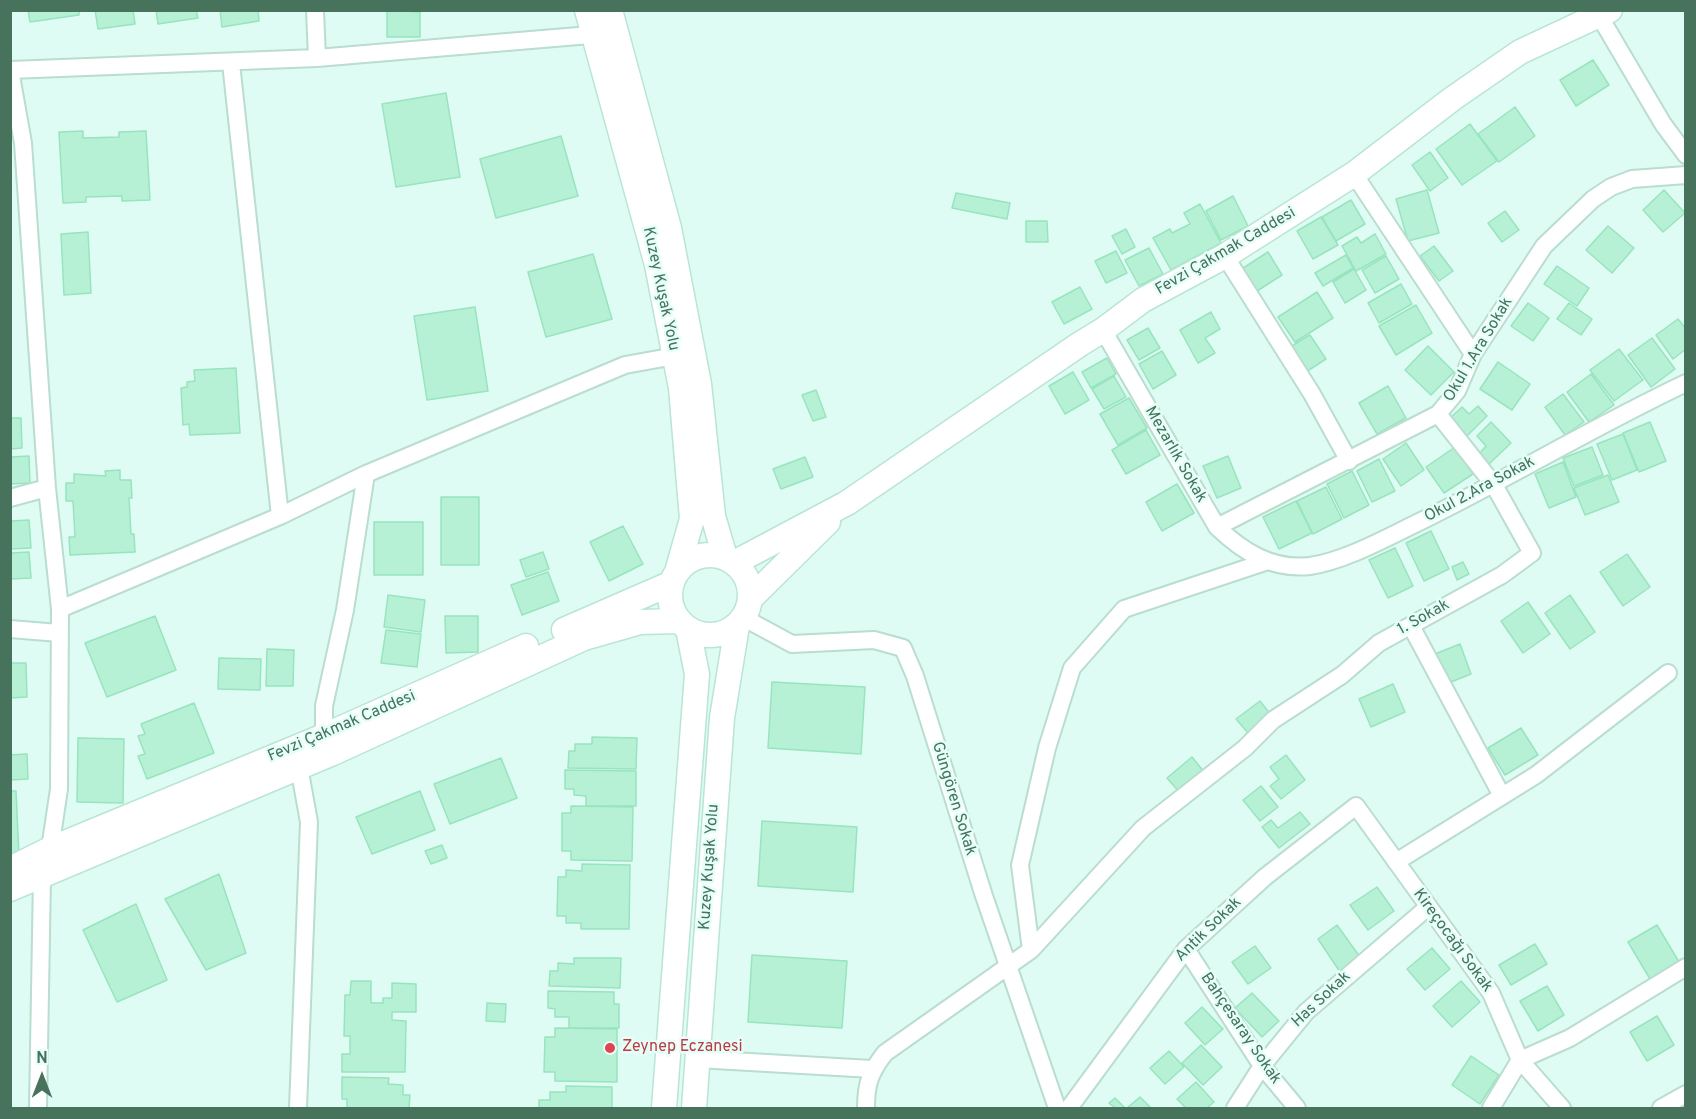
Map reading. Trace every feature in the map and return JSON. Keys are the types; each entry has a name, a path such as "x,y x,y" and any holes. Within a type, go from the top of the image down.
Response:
{"street":[{"path":"315,10 317,58"},
{"name":"Kuzey Kuşak Yolu","path":"587,10 608,26 669,228 699,384 713,516 729,560"},
{"path":"1605,14 1663,124 1686,155"},
{"name":"Fevzi Çakmak Caddesi","path":"847,503 1103,330 1143,300 1225,256 1354,174 1452,99 1520,52 1605,14"},
{"path":"38,1108 42,876 50,849 59,789 60,609 47,488 23,143 10,70 317,58 608,26"},
{"name":"Kuzey Kuşak Yolu","path":"608,26 681,388 692,519 674,578"},
{"path":"231,63 280,516"},
{"path":"1354,174 1473,354"},
{"name":"Okul 1.Ara Sokak","path":"1217,527 1438,414 1457,392 1473,354 1544,246 1593,199 1611,187 1632,179 1686,175"},
{"path":"1225,256 1312,394 1349,461"},
{"name":"Mezarlık Sokak","path":"1103,330 1217,527 1238,547 1265,562"},
{"path":"60,609 280,516 366,474 625,365 675,356"},
{"name":"Okul 2.Ara Sokak","path":"1265,562 1310,566 1379,541 1494,485 1609,419 1686,383"},
{"path":"1438,414 1494,485"},
{"path":"324,736 324,706 345,610 366,474"},
{"name":"1. Sokak","path":"872,1069 885,1053 1009,968 1031,950 1143,828 1245,748 1274,720 1321,690 1379,644 1502,575 1532,553 1494,485"},
{"path":"10,498 47,488"},
{"path":"683,625 671,603 674,578 686,563 698,557 729,560 847,503"},
{"path":"10,890 299,768 598,633 640,622 683,625 704,635 722,634 744,614 847,503"},
{"path":"729,560 747,578 744,614"},
{"path":"1031,950 1020,865 1047,748 1072,668 1124,609 1265,562"},
{"name":"Fevzi Çakmak Caddesi","path":"10,869 50,849 324,736 674,578"},
{"name":"Kuzey Kuşak Yolu","path":"694,1108 722,718 744,614"},
{"name":"Güngören Sokak","path":"744,614 792,644 874,640 903,648 915,676 954,806 1057,1108"},
{"name":"Kuzey Kuşak Yolu","path":"664,1108 697,674 683,625"},
{"path":"1411,626 1502,796"},
{"path":"10,629 59,633"},
{"path":"1396,862 1561,757 1668,673"},
{"path":"298,1108 309,822 299,768"},
{"name":"Kireçocağı Sokak","path":"1356,806 1428,907 1471,962 1491,993 1520,1060 1562,1108"},
{"name":"Antik Sokak","path":"1069,1108 1186,949 1264,877 1356,806"},
{"name":"Has Sokak","path":"1234,1108 1262,1066 1306,1012 1428,907"},
{"name":"Bahçesaray Sokak","path":"1186,949 1262,1066 1297,1108"},
{"path":"1491,1108 1520,1060 1570,1038 1686,967"},
{"path":"697,1059 872,1069 866,1084 866,1108"},
{"path":"1661,1108 1686,1094"}],"building":[{"path":"28,10 79,10 79,15 30,22"},
{"path":"95,10 133,10 135,24 98,29"},
{"path":"156,10 196,10 198,18 158,24"},
{"path":"220,10 258,10 259,21 222,27"},
{"path":"387,10 420,12 420,37 387,37"},
{"path":"1593,60 1609,85 1576,106 1560,80"},
{"path":"446,93 460,177 396,187 382,104"},
{"path":"1515,107 1535,136 1499,162 1478,134"},
{"path":"1470,124 1497,161 1462,185 1436,149"},
{"path":"83,131 83,138 119,137 119,132 146,131 150,200 122,201 122,196 86,197 86,202 63,203 59,132"},
{"path":"561,136 578,196 496,218 480,159"},
{"path":"1430,152 1448,178 1430,191 1412,165"},
{"path":"1427,190 1439,233 1408,241 1396,199"},
{"path":"1664,190 1685,213 1663,232 1643,210"},
{"path":"956,193 1010,203 1007,219 952,208"},
{"path":"1233,196 1248,226 1221,240 1206,211"},
{"path":"1351,200 1365,224 1336,241 1322,217"},
{"path":"1200,204 1221,243 1171,270 1153,238 1170,229 1172,233 1190,224 1184,213"},
{"path":"1505,211 1519,230 1502,242 1488,223"},
{"path":"1321,217 1338,245 1313,259 1297,231"},
{"path":"1026,221 1047,221 1048,242 1026,242"},
{"path":"1608,226 1634,248 1612,273 1586,250"},
{"path":"1126,229 1135,247 1122,254 1112,236"},
{"path":"88,232 91,293 64,295 61,234"},
{"path":"1375,234 1386,254 1356,271 1342,246 1357,237 1361,243"},
{"path":"1434,246 1453,271 1439,281 1420,256"},
{"path":"1149,248 1163,274 1139,286 1125,260"},
{"path":"1116,251 1127,273 1106,283 1095,261"},
{"path":"1268,252 1282,275 1254,293 1240,270"},
{"path":"593,254 612,319 546,337 528,272"},
{"path":"1346,255 1353,268 1323,286 1315,273"},
{"path":"1386,256 1399,279 1375,293 1362,270"},
{"path":"1557,266 1589,288 1577,306 1544,284"},
{"path":"1354,269 1366,290 1345,303 1333,282"},
{"path":"1401,284 1412,304 1379,323 1368,303"},
{"path":"1080,287 1092,309 1064,324 1052,302"},
{"path":"1317,292 1333,318 1295,342 1278,317"},
{"path":"1528,303 1549,318 1533,341 1511,326"},
{"path":"1569,303 1592,319 1581,335 1557,319"},
{"path":"1416,305 1432,333 1396,355 1379,326"},
{"path":"475,307 488,391 427,400 414,316"},
{"path":"1211,312 1220,329 1205,338 1215,353 1198,363 1180,330"},
{"path":"1678,319 1686,329 1686,349 1673,359 1656,335"},
{"path":"1148,328 1160,348 1139,360 1127,340"},
{"path":"1310,335 1326,359 1306,372 1290,347"},
{"path":"1652,338 1675,369 1651,387 1628,355"},
{"path":"1428,346 1454,372 1431,395 1405,370"},
{"path":"1619,349 1643,380 1614,401 1590,370"},
{"path":"1162,351 1176,375 1153,389 1139,364"},
{"path":"1107,358 1116,374 1091,388 1082,372"},
{"path":"1498,362 1530,384 1512,410 1480,389"},
{"path":"236,368 240,433 190,435 189,424 183,425 181,388 187,387 187,382 195,381 194,370"},
{"path":"1073,372 1089,400 1065,414 1049,386"},
{"path":"1591,374 1614,405 1589,422 1567,392"},
{"path":"1114,376 1126,397 1104,409 1092,389"},
{"path":"1388,386 1406,418 1377,434 1359,403"},
{"path":"816,390 826,417 813,421 802,395"},
{"path":"1563,394 1584,422 1565,435 1545,407"},
{"path":"1129,398 1147,428 1118,445 1100,414"},
{"path":"1478,406 1487,416 1465,438 1448,420 1462,407 1469,414"},
{"path":"10,418 21,418 22,448 10,449"},
{"path":"1491,422 1511,443 1488,465 1478,455 1486,446 1477,436"},
{"path":"1650,422 1666,461 1639,472 1623,433"},
{"path":"1146,430 1160,455 1126,474 1112,450"},
{"path":"1623,434 1637,470 1612,480 1597,444"},
{"path":"1406,443 1424,470 1401,486 1383,459"},
{"path":"1455,447 1473,474 1444,493 1426,467"},
{"path":"1592,447 1603,475 1574,486 1563,458"},
{"path":"29,456 30,483 10,484 10,457"},
{"path":"1228,456 1241,488 1217,498 1203,466"},
{"path":"805,457 813,477 781,489 773,469"},
{"path":"1379,459 1395,491 1372,502 1357,471"},
{"path":"1563,462 1576,497 1549,508 1535,474"},
{"path":"120,470 120,480 131,480 132,498 129,498 131,534 134,534 135,552 70,555 69,537 75,537 73,501 66,501 66,483 74,483 74,474 106,476 105,471"},
{"path":"1352,471 1369,505 1344,518 1327,484"},
{"path":"1608,475 1619,502 1585,515 1574,488"},
{"path":"1177,484 1194,513 1162,531 1146,502"},
{"path":"1326,487 1342,519 1313,534 1297,501"},
{"path":"441,497 479,497 479,565 441,565"},
{"path":"1296,501 1312,533 1279,549 1263,517"},
{"path":"29,520 31,548 10,549 10,521"},
{"path":"374,522 423,522 423,575 374,575"},
{"path":"623,526 643,564 609,581 590,542"},
{"path":"1431,531 1449,569 1424,581 1406,543"},
{"path":"1395,548 1413,586 1388,598 1369,560"},
{"path":"29,552 31,578 10,579 10,553"},
{"path":"543,552 549,569 526,577 520,560"},
{"path":"1627,554 1650,587 1623,606 1600,572"},
{"path":"1463,562 1469,574 1457,580 1452,567"},
{"path":"548,572 559,601 522,615 511,585"},
{"path":"388,595 425,600 421,632 384,627"},
{"path":"1570,595 1595,632 1570,649 1545,613"},
{"path":"1528,602 1550,634 1523,653 1501,621"},
{"path":"155,616 176,670 107,697 85,643"},
{"path":"445,616 478,616 478,652 446,653"},
{"path":"386,630 421,634 417,667 381,663"},
{"path":"1460,644 1471,674 1446,684 1435,654"},
{"path":"267,649 294,650 293,686 266,686"},
{"path":"219,658 261,659 260,690 218,689"},
{"path":"10,663 26,663 27,697 10,698"},
{"path":"772,682 865,687 861,754 768,748"},
{"path":"1393,684 1405,712 1371,727 1359,699"},
{"path":"1260,701 1271,715 1248,733 1236,719"},
{"path":"194,703 214,753 147,779 138,756 145,754 138,736 145,734 141,724"},
{"path":"1521,728 1538,755 1505,775 1488,748"},
{"path":"592,737 637,738 636,769 568,768 569,751 575,751 575,744 592,744"},
{"path":"78,738 124,739 123,803 77,802"},
{"path":"27,754 28,779 10,780 10,755"},
{"path":"1286,755 1305,780 1281,799 1270,786 1279,779 1270,767"},
{"path":"1192,757 1205,773 1180,793 1167,778"},
{"path":"501,758 517,798 450,824 434,784"},
{"path":"565,770 636,771 636,806 586,806 586,796 574,795 574,789 565,789"},
{"path":"1261,786 1278,807 1260,821 1243,800"},
{"path":"10,791 16,791 19,856 10,857"},
{"path":"420,791 435,830 372,854 356,817"},
{"path":"571,806 633,807 632,861 571,860 571,851 562,851 562,813 571,813"},
{"path":"1300,812 1310,824 1279,848 1262,827 1271,820 1278,828"},
{"path":"762,821 857,827 853,892 758,886"},
{"path":"442,845 447,858 431,864 425,851"},
{"path":"582,864 630,865 629,929 581,929 581,923 566,923 566,916 557,916 558,877 566,877 566,870 582,871"},
{"path":"219,874 246,953 206,970 165,899"},
{"path":"1377,887 1394,911 1368,930 1350,905"},
{"path":"136,904 167,980 117,1002 83,930"},
{"path":"1337,925 1360,957 1340,972 1318,939"},
{"path":"1657,925 1679,962 1650,979 1628,942"},
{"path":"1535,944 1547,964 1511,985 1499,965"},
{"path":"1255,946 1271,968 1248,984 1232,962"},
{"path":"1432,948 1450,969 1425,990 1407,969"},
{"path":"752,955 847,961 842,1028 748,1022"},
{"path":"574,958 621,958 620,988 549,986 550,971 558,971 558,963 574,964"},
{"path":"351,981 371,981 371,1003 383,1003 383,998 392,998 392,983 416,984 416,1012 392,1012 392,1020 406,1021 405,1072 342,1072 342,1054 350,1054 350,1036 344,1036 345,995 350,995"},
{"path":"1461,981 1480,1002 1452,1027 1433,1006"},
{"path":"1547,986 1564,1015 1538,1031 1520,1001"},
{"path":"548,991 614,992 614,1004 619,1004 619,1028 569,1028 569,1017 555,1017 555,1009 548,1008"},
{"path":"1252,993 1279,1021 1262,1037 1235,1008"},
{"path":"487,1003 506,1004 505,1022 486,1021"},
{"path":"1202,1007 1223,1029 1205,1045 1185,1023"},
{"path":"1657,1016 1674,1045 1647,1061 1630,1032"},
{"path":"555,1028 617,1029 617,1082 555,1081 555,1072 544,1072 545,1037 555,1037"},
{"path":"1201,1045 1222,1067 1203,1085 1182,1063"},
{"path":"1169,1051 1184,1067 1165,1084 1150,1068"},
{"path":"1471,1056 1499,1075 1480,1104 1452,1085"},
{"path":"342,1077 389,1078 388,1084 403,1085 403,1095 410,1095 409,1108 347,1108 347,1099 342,1099"},
{"path":"1196,1082 1214,1102 1207,1108 1186,1108 1177,1099"},
{"path":"566,1086 612,1087 612,1108 539,1108 539,1100 550,1100 550,1092 566,1092"},
{"path":"1140,1097 1151,1108 1127,1108"},
{"path":"1115,1098 1125,1108 1115,1108 1109,1103"}],"place":[{"name":"Zeynep Eczanesi","path":"610,1048"}]}
